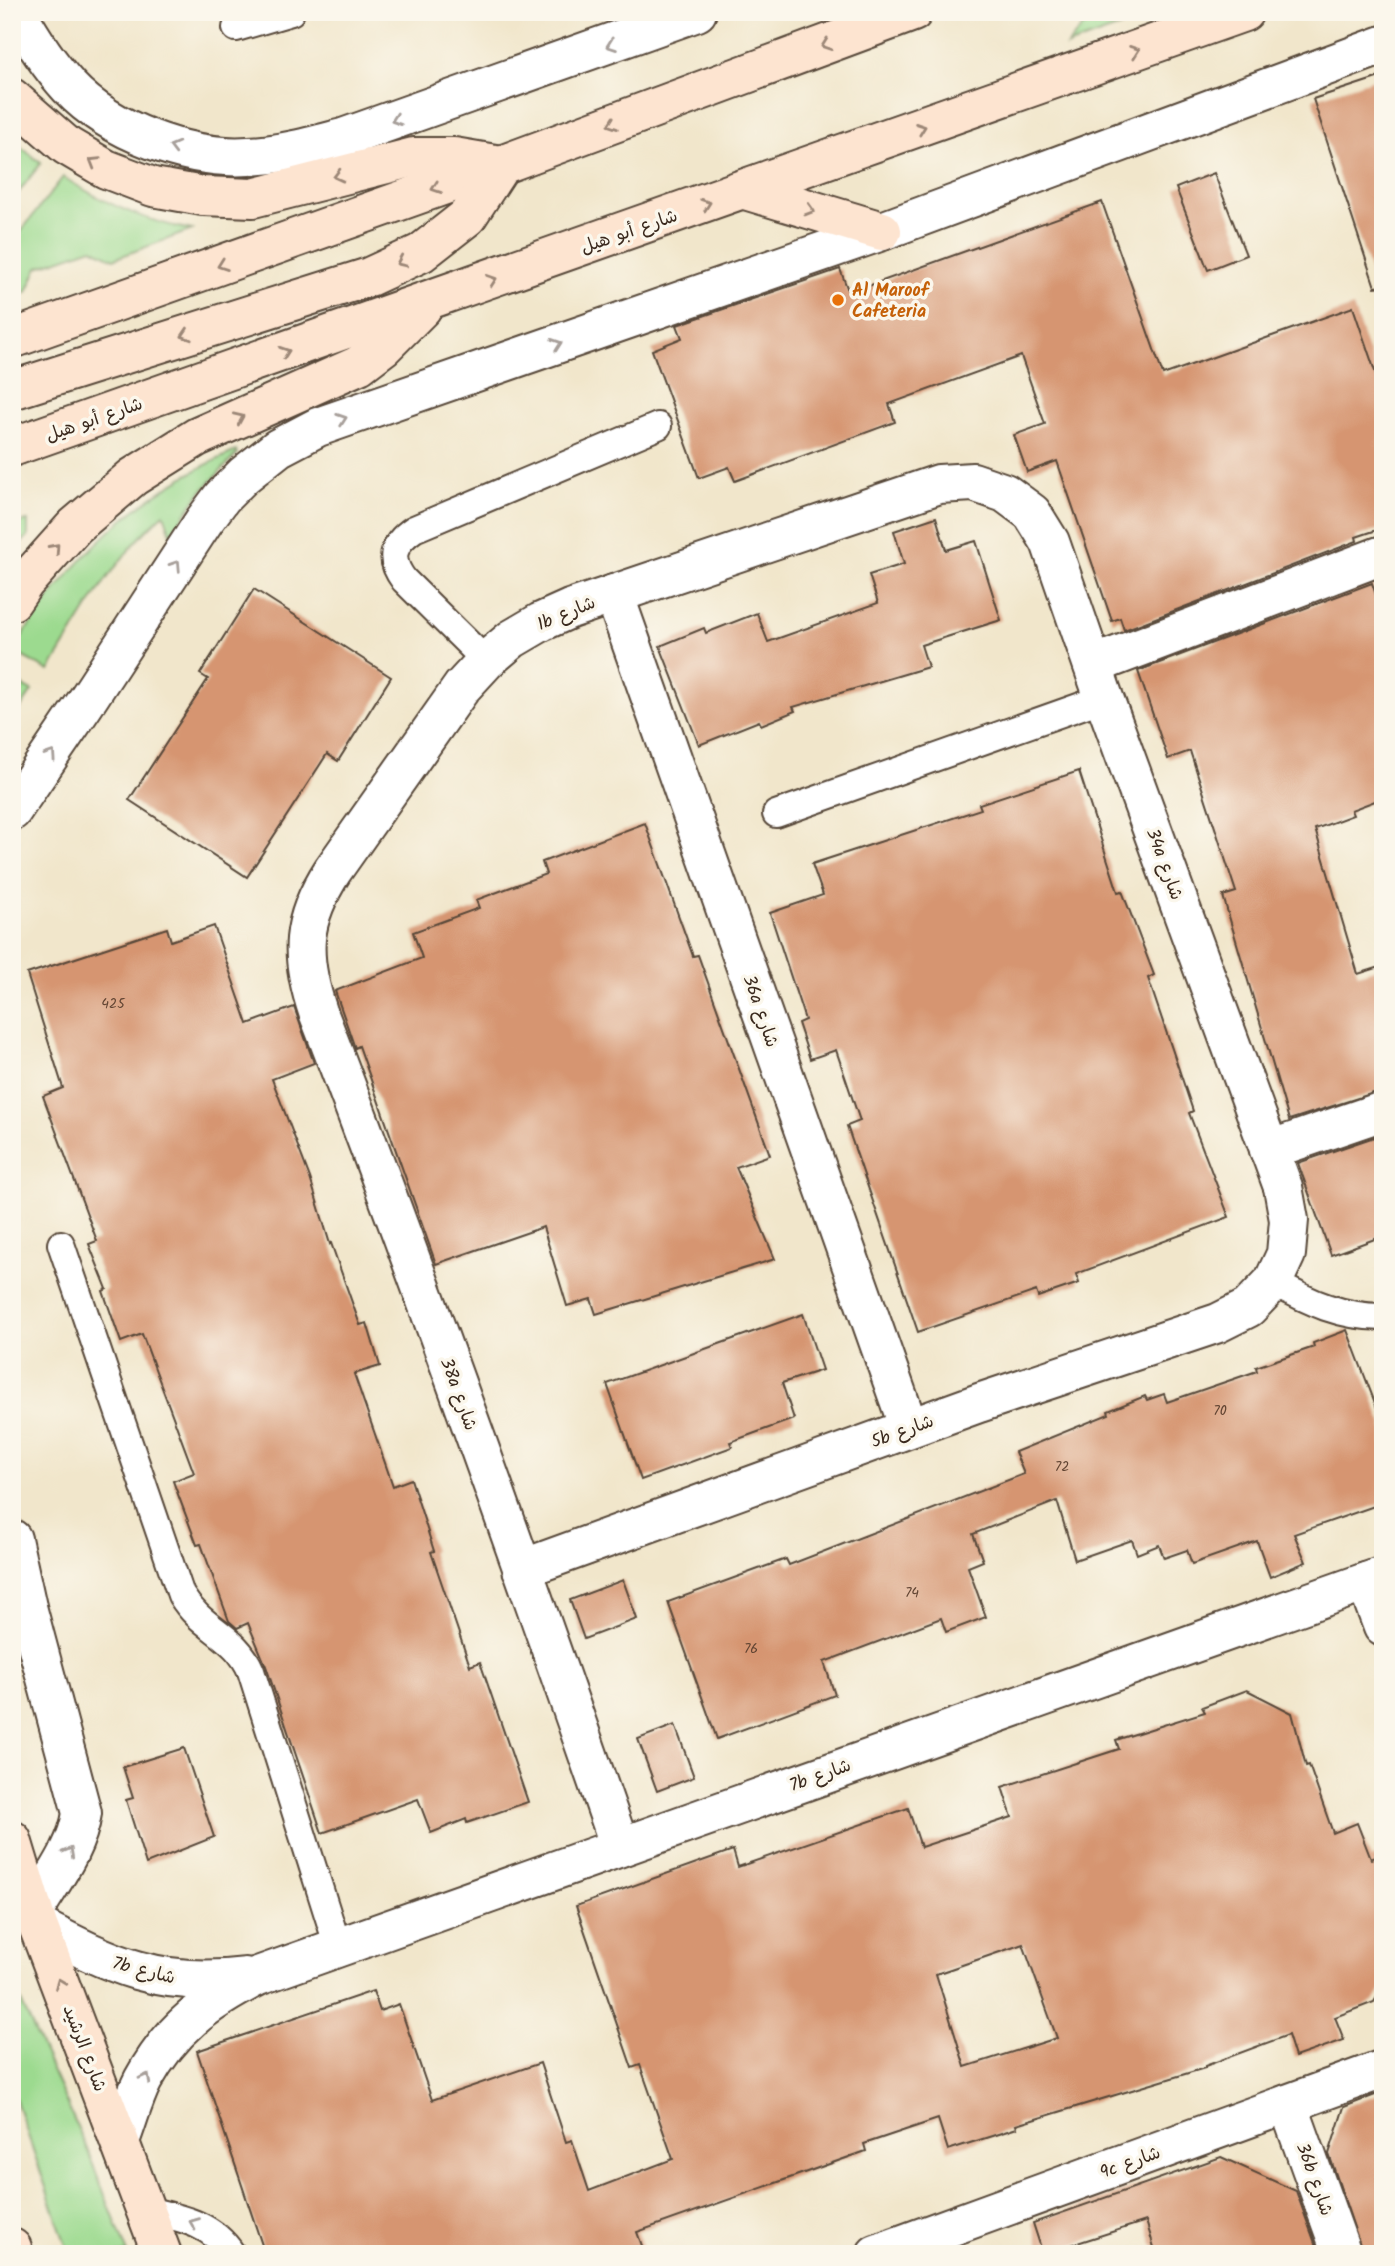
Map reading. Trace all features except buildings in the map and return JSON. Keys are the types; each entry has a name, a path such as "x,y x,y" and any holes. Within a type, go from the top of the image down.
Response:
{"main road":[{"path":"12,339 501,165 913,12"},
{"name":"شارع أبو هيل","path":"12,447 1244,12"},
{"path":"12,98 67,146 106,169 153,187 203,197 253,198 415,157 454,157 501,165"},
{"path":"12,390 369,277 421,253 467,217 501,165"},
{"path":"745,190 883,231"},
{"path":"12,601 25,582 75,526 133,477 197,437 359,365 400,332 428,302"},
{"name":"شارع الرشيد","path":"12,1840 36,1918 162,2254"},
{"path":"12,2248 14,2254"}],"street":[{"path":"17,12 39,52 71,89 109,118 152,141 199,153 247,157 295,150 343,138 697,12"},
{"path":"12,811 92,694 204,521 244,475 278,448 318,427 883,231 1383,45"},
{"name":"1b شارع","path":"306,940 310,915 326,881 462,687 485,661 512,639 541,622 614,594 939,484 973,482"},
{"name":"34a شارع","path":"973,482 1005,492 1032,513 1050,542 1283,1188 1289,1220 1286,1254 1273,1282"},
{"path":"1098,681 1380,556"},
{"name":"36a شارع","path":"614,594 909,1428"},
{"name":"38a شارع","path":"306,940 305,964 314,1000 522,1569 620,1847"},
{"path":"1269,1150 1383,1111"},
{"name":"5b شارع","path":"522,1569 909,1428 1218,1323 1248,1308 1273,1282"},
{"path":"12,1539 82,1813 80,1829 73,1845 36,1918"},
{"path":"1374,1579 1383,1627"},
{"name":"7b شارع","path":"120,2141 142,2082 161,2052 186,2022 216,1997 258,1976 1374,1579"},
{"name":"7b شارع","path":"36,1918 89,1953 129,1970 182,1980 214,1981 258,1976"},
{"name":"9c شارع","path":"898,2250 1383,2069"},
{"name":"36b شارع","path":"1288,2104 1342,2254"}],"lane":[{"path":"236,28 291,12"},
{"path":"485,661 395,568 394,552 401,538 414,529 658,426"},
{"path":"776,814 1098,681"},
{"path":"61,1244 181,1595 200,1620 237,1647 246,1658 338,1947"},
{"path":"1273,1282 1332,1311 1362,1317 1383,1317"},
{"path":"146,2210 191,2220 211,2230 232,2254"}],"green space":[{"path":"1111,12 1161,12 1067,46 1082,27"},
{"path":"12,140 41,163 12,201"},
{"path":"63,177 125,210 157,222 192,230 114,259 92,248 38,267 27,292 12,297 12,243"},
{"path":"236,451 237,454 200,493 171,534 164,514 130,549 100,588 49,671 12,651 58,587 108,533 166,487"},
{"path":"28,521 28,536 12,552 12,524"},
{"path":"12,680 32,691 12,721"},
{"path":"12,1981 84,2142 128,2254 69,2254 12,2089"}],"place":[{"name":"Al Maroof Cafeteria","path":"838,300"}]}
